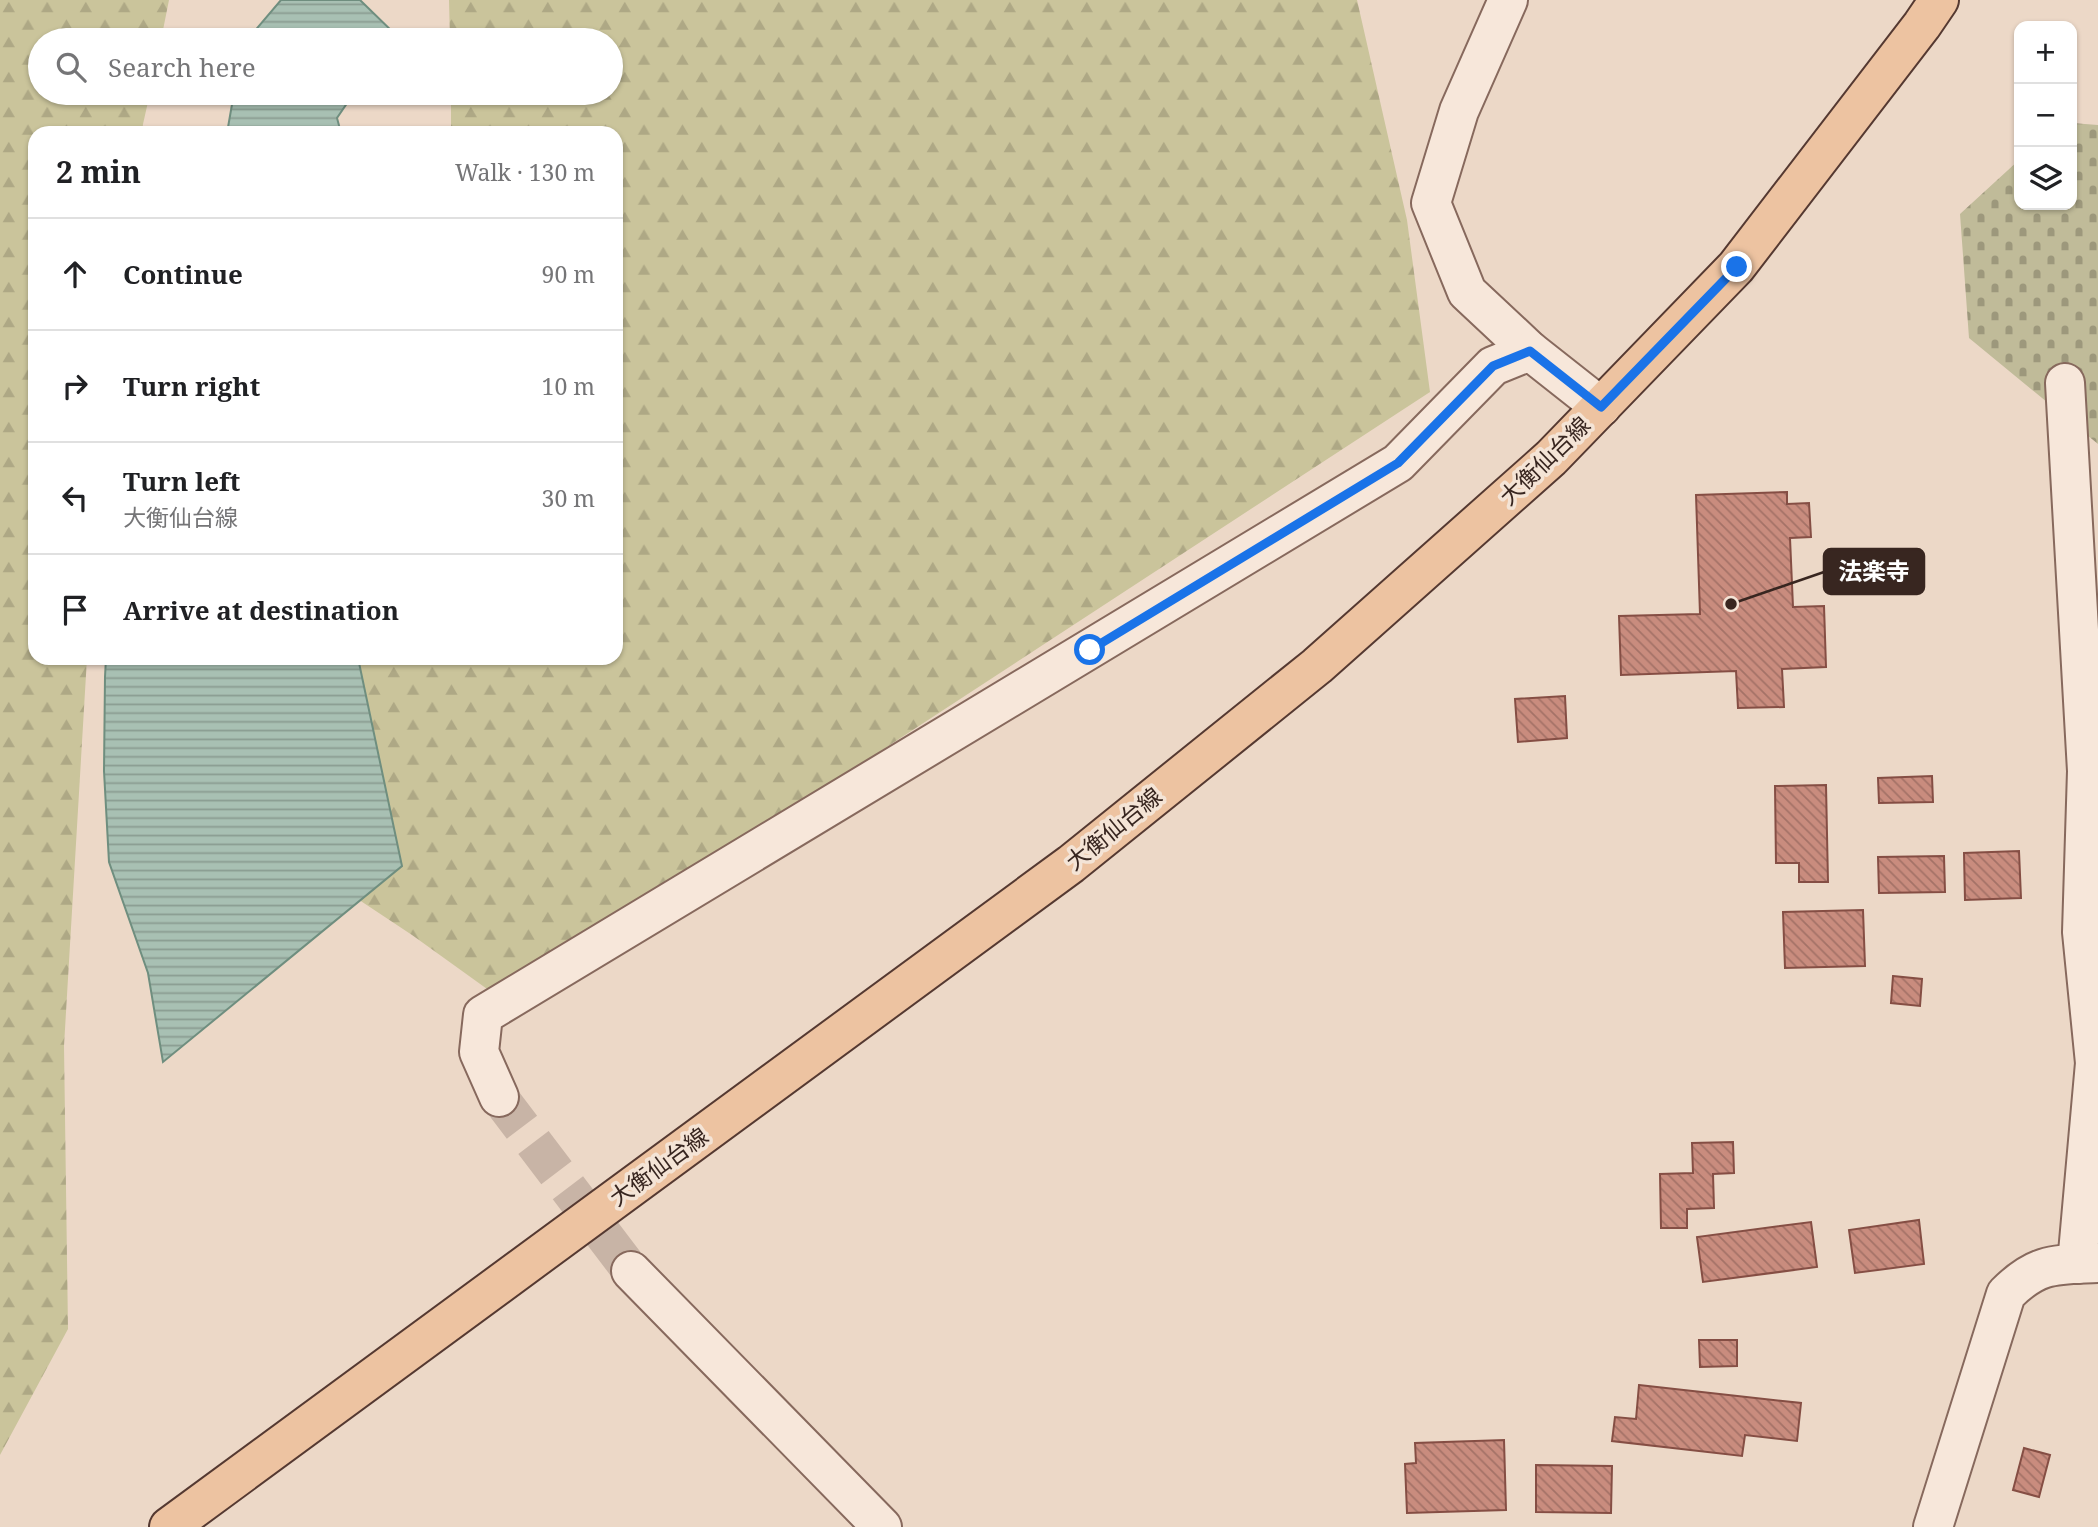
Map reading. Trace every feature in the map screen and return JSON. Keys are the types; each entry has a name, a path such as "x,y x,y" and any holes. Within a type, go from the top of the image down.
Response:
{"main road":[{"name":"大衡仙台線","path":"169,1527 1071,864 1317,666 1551,458 1737,267 1923,25 1938,0"}],"street":[{"path":"1508,0 1460,111 1431,203 1467,292 1530,351 1601,407"},
{"path":"499,1097 479,1052 483,1015 1398,463 1493,366 1530,351"},
{"path":"1933,1527 2006,1294 2036,1270 2058,1265 2088,1264 2095,1063 2082,932 2087,771 2065,383"},
{"path":"631,1271 882,1527"}],"green space":[{"path":"0,0 169,0 163,28 28,28 28,105 147,105 143,126 28,126 28,665 87,665 64,1046 68,1329 0,1455"},
{"path":"449,0 1357,0 1407,220 1430,392 501,999 412,935 314,870 323,665 623,665 623,126 451,126 451,105 623,105 623,28 450,28"},
{"path":"2077,123 2098,125 2098,444 1969,338 1960,214 2014,165 2014,210 2077,210"}],"shaded area":[{"path":"281,0 360,0 389,28 257,28"},
{"path":"232,105 346,105 337,118 339,126 228,126"},
{"path":"106,665 359,665 402,866 163,1062 148,973 109,862 104,771"}],"building":[{"path":"1787,492 1787,504 1809,503 1811,537 1790,538 1793,607 1824,606 1826,667 1782,669 1784,707 1738,708 1736,671 1621,675 1619,616 1700,614 1696,495"},
{"path":"1565,696 1567,738 1518,742 1515,699"},
{"path":"1932,776 1933,802 1879,803 1878,778"},
{"path":"1826,785 1828,882 1799,882 1799,863 1776,863 1775,786"},
{"path":"2019,851 2021,898 1965,900 1964,853"},
{"path":"1944,856 1945,892 1879,893 1878,857"},
{"path":"1863,910 1865,966 1785,968 1783,912"},
{"path":"1893,976 1922,979 1920,1006 1891,1003"},
{"path":"1733,1142 1734,1173 1713,1174 1714,1208 1687,1209 1687,1228 1661,1228 1660,1174 1693,1173 1692,1143"},
{"path":"1919,1220 1924,1264 1855,1273 1849,1230"},
{"path":"1811,1222 1817,1267 1703,1282 1697,1237"},
{"path":"1699,1340 1737,1340 1737,1366 1700,1367"},
{"path":"1639,1385 1801,1403 1797,1441 1745,1435 1742,1456 1612,1441 1615,1417 1636,1419"},
{"path":"1504,1440 1506,1510 1407,1513 1405,1464 1416,1463 1415,1443"},
{"path":"2024,1448 2050,1455 2039,1497 2013,1490"},
{"path":"1536,1465 1612,1466 1611,1513 1536,1512"}],"tunnel":[{"path":"499,1097 631,1271"}],"place":[{"name":"法楽寺","path":"1731,604"}],"route":[{"path":"1090,650 1398,463 1493,366 1530,351 1601,407 1737,267"}]}
